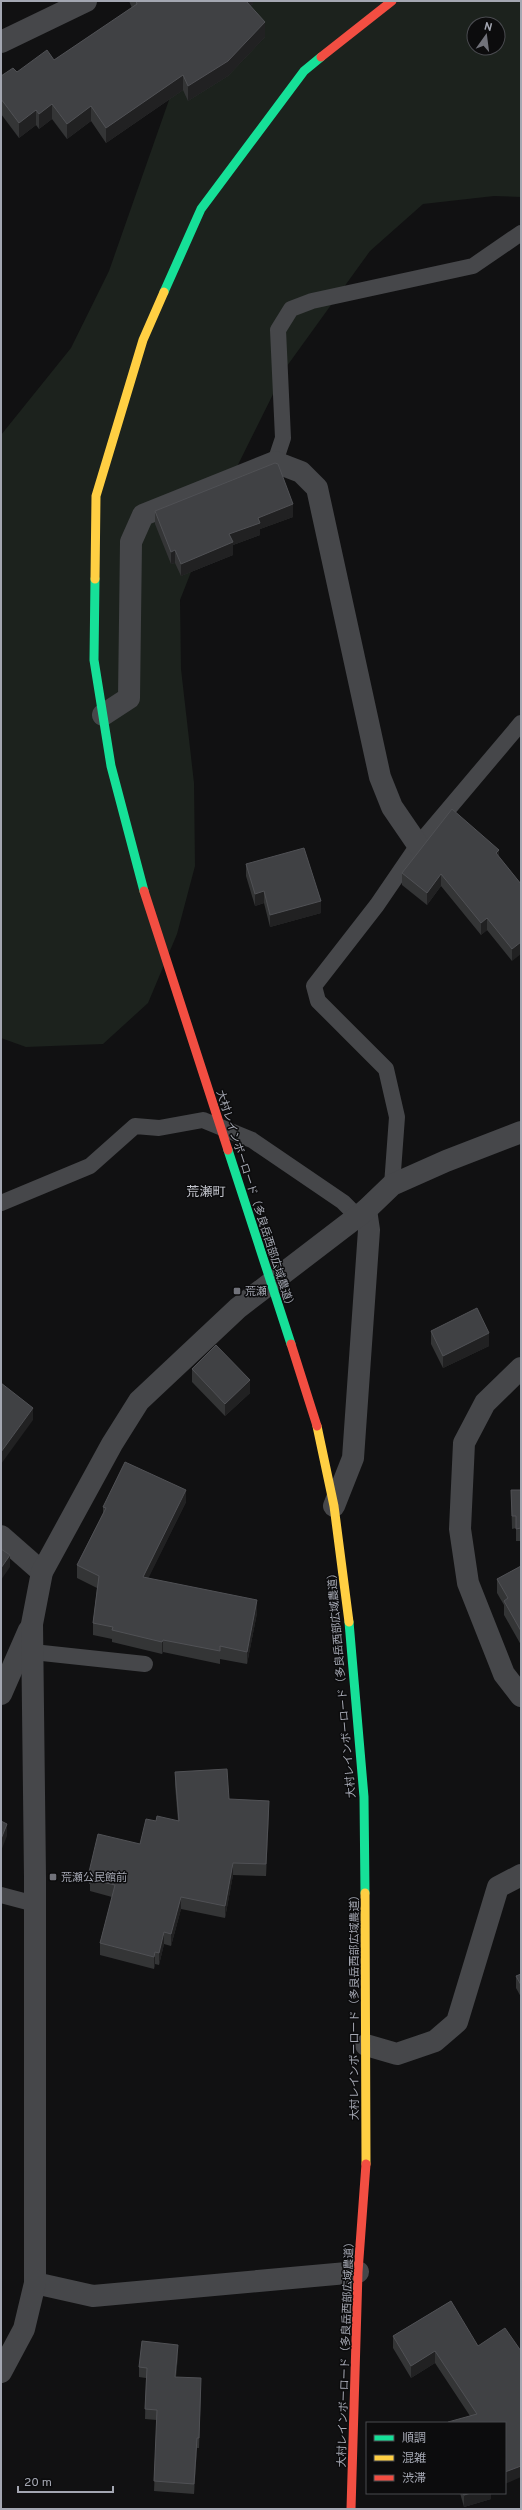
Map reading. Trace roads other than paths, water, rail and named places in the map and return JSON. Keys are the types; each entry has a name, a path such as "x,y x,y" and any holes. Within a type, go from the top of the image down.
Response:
{"street":[{"path":"1,42 86,1"},
{"name":"大村レインボーロード（多良岳西部広域農道）","path":"352,2509 358,2272 366,2173 366,2045 364,1797 348,1607 334,1506 317,1426 144,890 111,766 94,660 96,496 143,340 201,209 304,71 392,1"},
{"path":"103,715 129,698 131,542 143,515 275,462 301,472 317,488 380,777 392,807 418,845"},
{"path":"1,2372 24,2329 35,2283 35,1904 32,1624 42,1572 112,1444 139,1401 238,1308 361,1213 392,1185 446,1161 521,1132"},
{"path":"334,1506 353,1458 369,1230 361,1213"},
{"path":"521,1368 484,1403 464,1443 460,1529 468,1583 504,1674 521,1696"},
{"path":"1,1536 42,1572"},
{"path":"1,1694 32,1624"},
{"path":"366,2045 397,2054 436,2041 457,2022 498,1887 521,1875"},
{"path":"35,2283 93,2296 358,2272"}],"lane":[{"path":"275,462 283,438 278,330 291,309 312,301 473,266 521,233"},
{"path":"392,1185 397,1117 386,1070 318,1001 314,986 377,905 418,845 521,723"},
{"path":"1,1203 90,1166 135,1126 159,1128 203,1120 252,1140 361,1213"},
{"path":"33,1652 145,1664"},
{"path":"1,1894 35,1904"}],"place":[{"name":"荒瀬","path":"237,1291"},
{"name":"荒瀬公民館前","path":"53,1877"}],"district":[{"name":"荒瀬町","path":"206,1191"}]}
